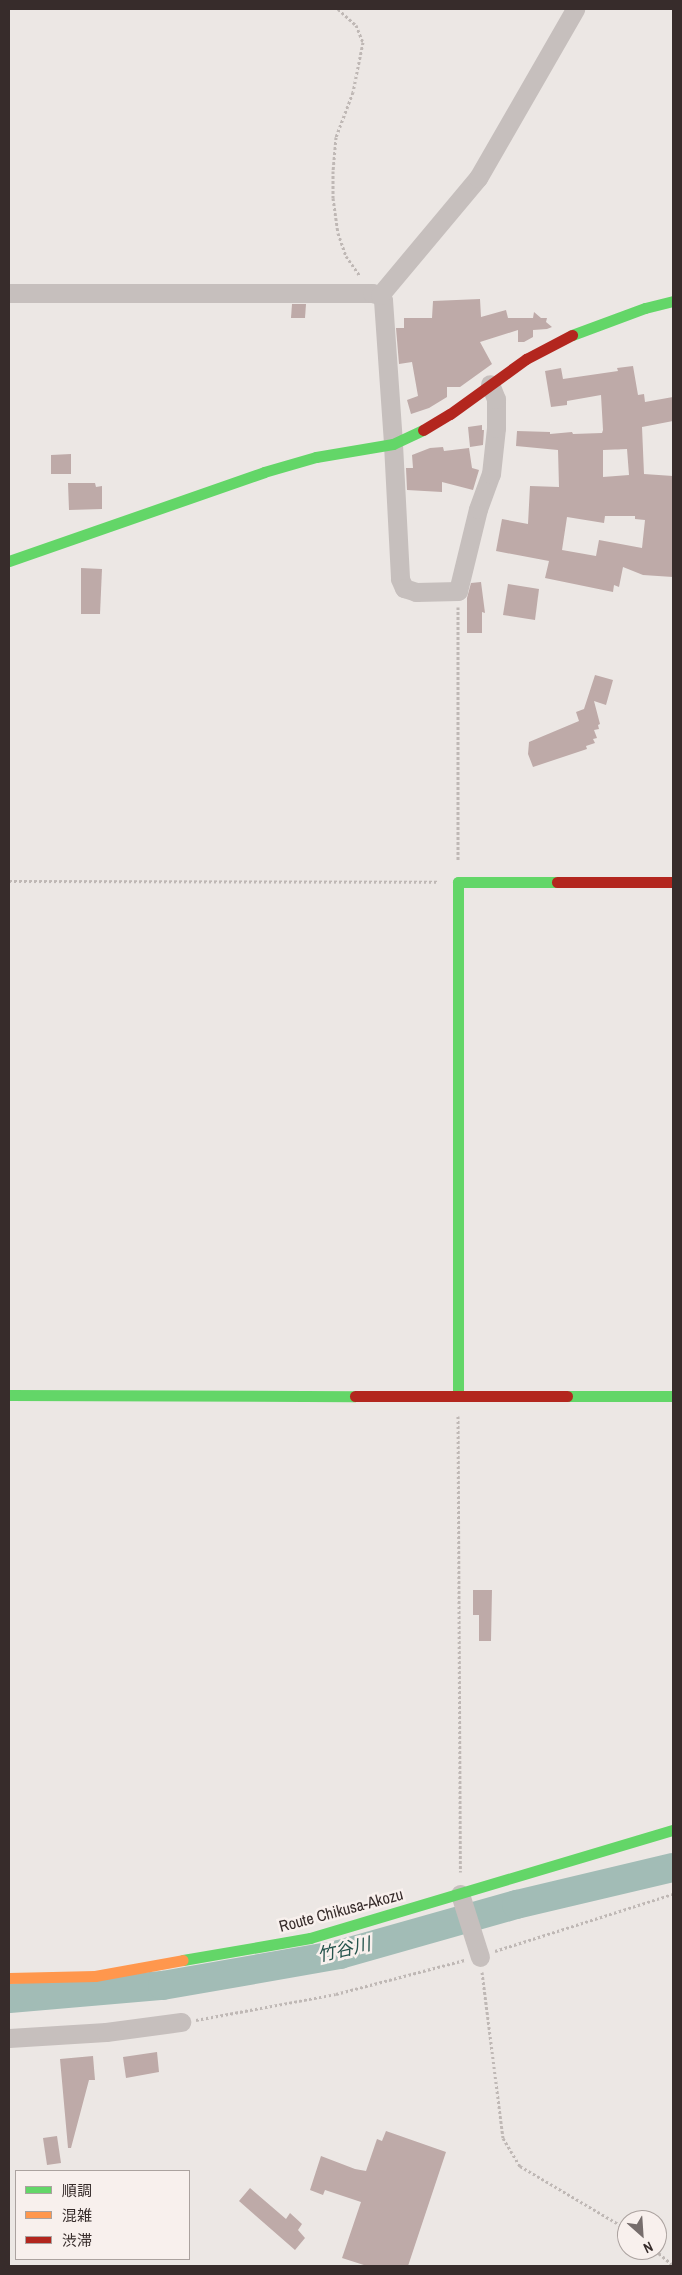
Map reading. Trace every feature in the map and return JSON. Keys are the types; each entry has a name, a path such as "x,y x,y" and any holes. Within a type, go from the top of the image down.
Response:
{"street":[{"path":"376,294 478,178 575,9"},
{"path":"9,293 376,294 383,300 400,579 404,588 416,592 458,591 478,509 491,474 496,428 496,399 490,384"},
{"path":"9,561 264,472 316,458 393,444 450,414 526,358 560,340 645,308 673,301"},
{"path":"458,1396 458,882 673,882"},
{"path":"9,1395 673,1396"},
{"name":"Route Chikusa-Akozu","path":"9,1978 95,1976 310,1938 673,1830"},
{"path":"460,1894 480,1956"},
{"path":"9,2038 106,2032 181,2022"}],"path":[{"path":"338,9 356,25 363,42 353,92 336,137 333,198 338,233 346,256 376,294"},
{"path":"9,881 458,882 458,591"},
{"path":"458,1396 460,1894"},
{"path":"181,2022 336,1994 480,1956 673,1894"},
{"path":"480,1956 503,2138 520,2166 617,2223"}],"building":[{"path":"480,299 481,317 506,310 508,318 533,318 534,312 541,318 547,318 546,322 552,327 533,330 533,337 524,342 518,342 518,330 480,342 492,364 460,387 447,387 447,397 429,408 411,414 407,400 418,396 412,362 399,364 396,328 404,328 404,318 432,318 433,301"},
{"path":"292,304 306,304 305,318 291,318"},
{"path":"633,366 638,395 644,394 645,402 673,397 673,421 642,427 644,474 673,476 673,577 643,575 623,567 619,587 614,585 613,592 545,578 549,561 496,551 502,519 528,524 530,486 559,487 558,450 516,446 517,431 550,432 550,434 572,432 573,434 602,433 603,430 601,395 567,401 567,405 551,407 545,371 561,368 563,379 618,371 617,368","holes":["627,449 629,475 603,477 603,450","605,516 635,516 635,519 645,520 642,548 599,540 596,556 562,550 567,517 604,523"]},
{"path":"482,425 482,430 484,430 483,445 470,447 468,427"},
{"path":"443,447 444,451 469,448 472,468 479,470 473,490 442,482 442,492 407,490 406,468 413,468 412,455 430,448"},
{"path":"71,454 71,474 51,474 51,455"},
{"path":"68,483 95,483 96,487 102,486 102,509 69,510"},
{"path":"81,568 102,569 100,614 81,614"},
{"path":"481,582 485,613 482,612 482,633 467,633 467,598 471,583"},
{"path":"508,584 539,589 535,620 503,615"},
{"path":"595,675 613,680 606,705 594,701 600,724 598,725 599,729 594,730 597,738 593,739 595,743 586,746 587,749 533,767 528,754 529,742 579,721 576,712 584,709"},
{"path":"473,1590 492,1590 491,1641 479,1641 479,1615 473,1615"},
{"path":"157,2052 159,2072 126,2078 123,2057"},
{"path":"93,2056 95,2080 89,2080 71,2148 68,2148 60,2059"},
{"path":"386,2131 446,2152 408,2266 367,2266 342,2258 361,2202 325,2190 323,2195 310,2190 321,2156 355,2169 366,2171 377,2139 382,2141"},
{"path":"57,2136 61,2163 47,2165 43,2138"},
{"path":"250,2188 286,2219 290,2213 302,2224 298,2230 305,2238 295,2250 239,2201"}],"waterway":[{"name":"竹谷川","path":"9,1998 162,1985 339,1954 516,1904 673,1867"}],"traffic: fast":[{"path":"572,335 645,308 673,301"},
{"path":"9,561 264,472 316,457 393,444 423,430"},
{"path":"458,1396 458,882 557,882"},
{"path":"9,1395 355,1396"},
{"path":"567,1396 673,1396"},
{"path":"183,1960 310,1938 673,1830"}],"traffic: slow":[{"path":"9,1978 95,1976 183,1960"}],"traffic: jam":[{"path":"423,430 450,414 526,359 572,335"},
{"path":"557,882 673,882"},
{"path":"355,1396 567,1396"}]}
